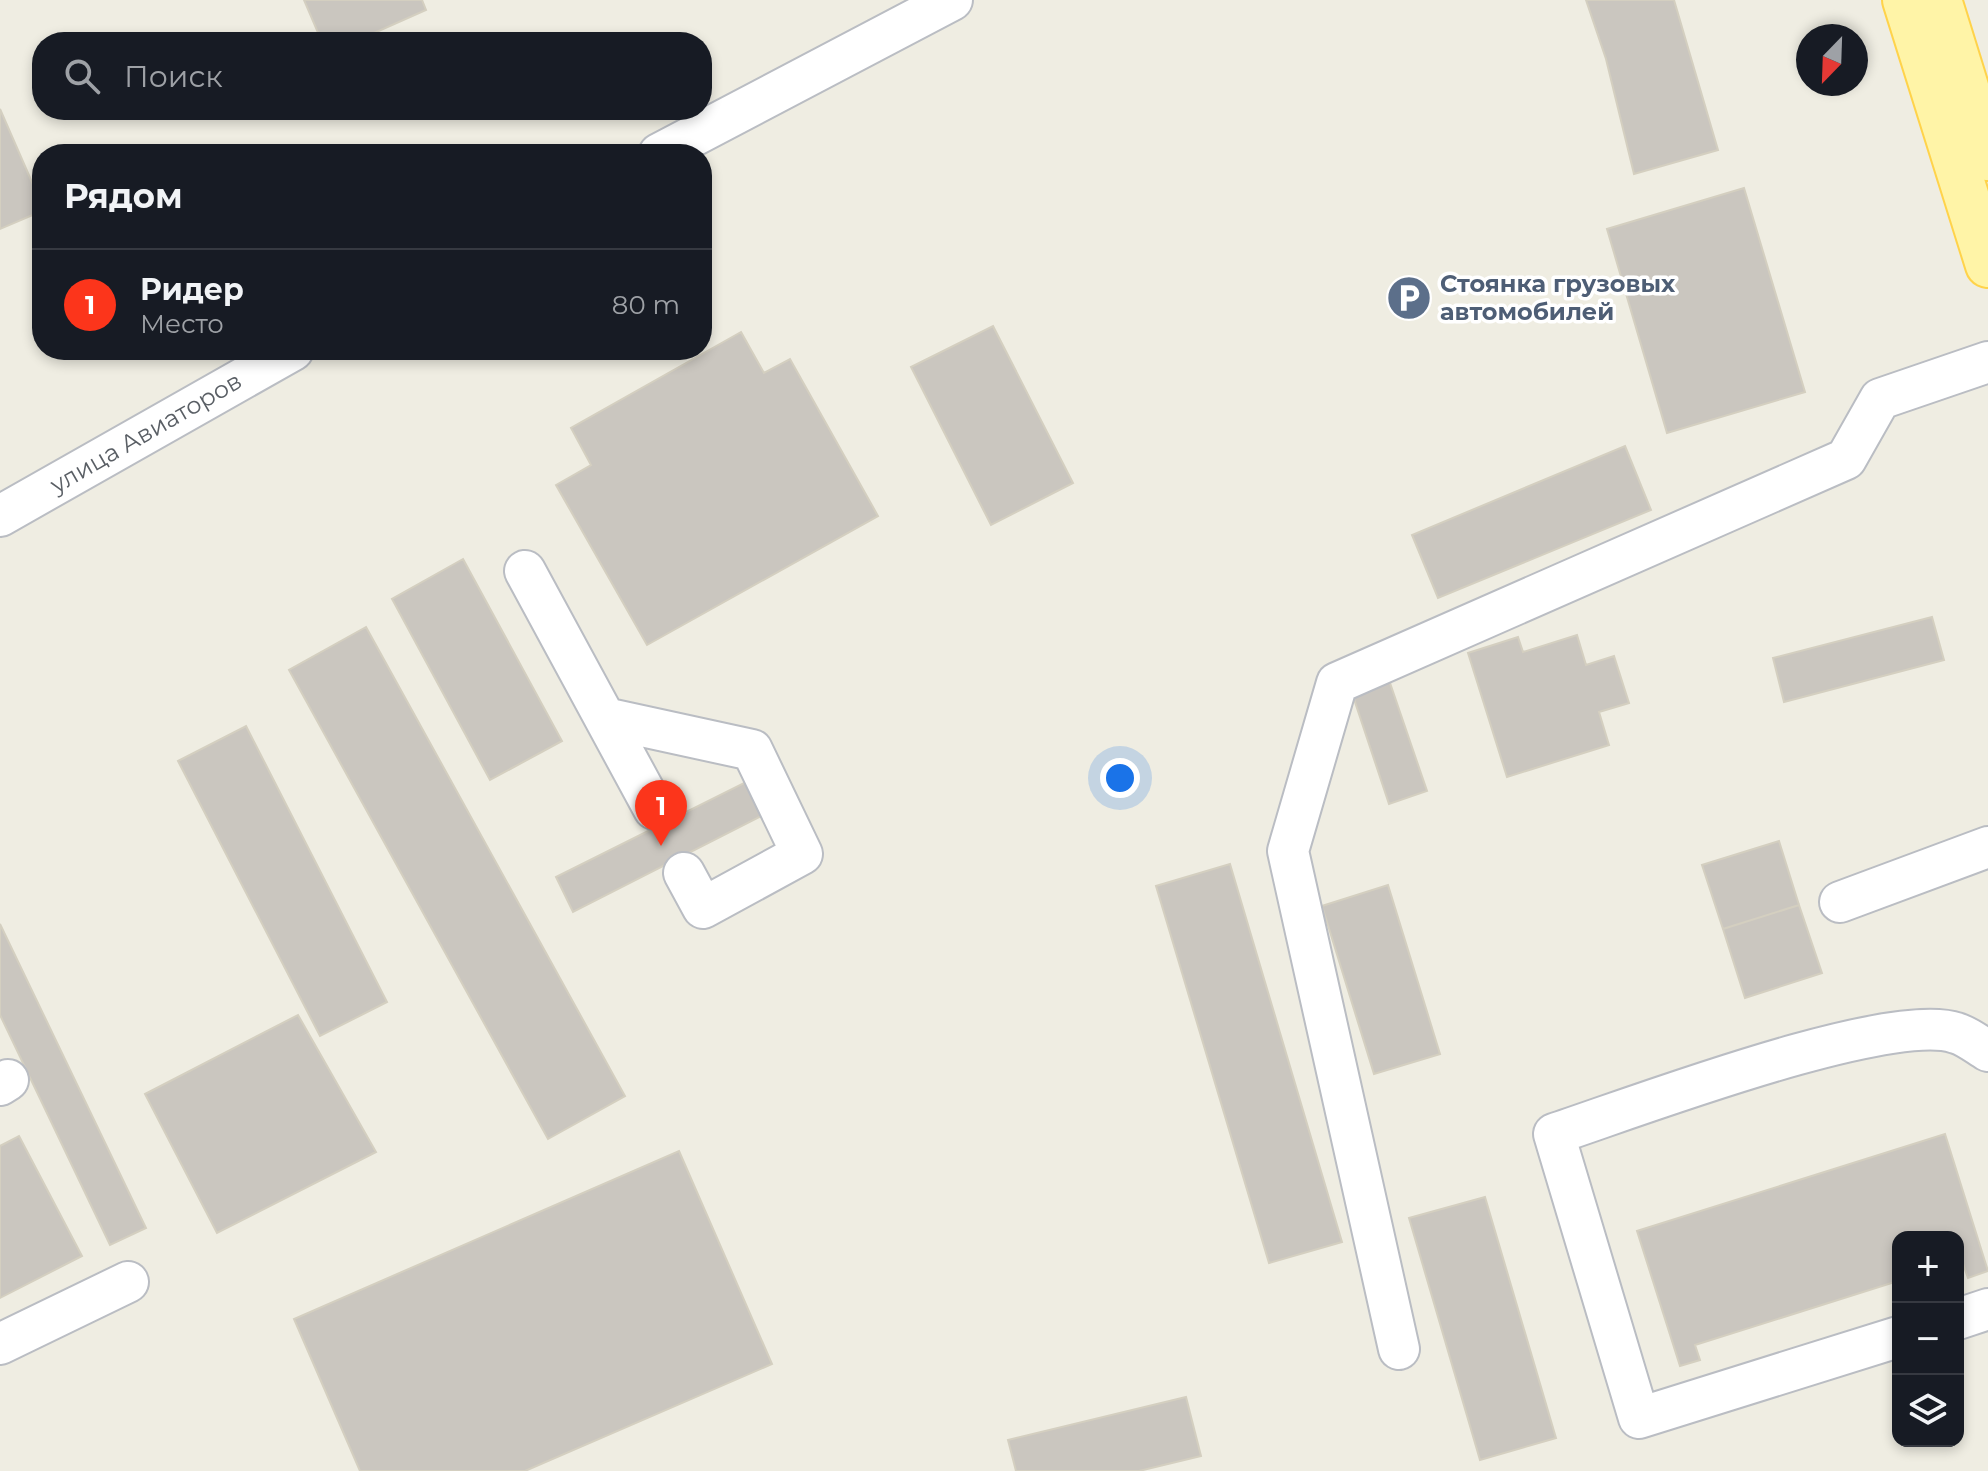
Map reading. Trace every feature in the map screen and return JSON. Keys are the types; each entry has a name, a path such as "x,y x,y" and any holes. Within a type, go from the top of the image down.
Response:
{"main road":[{"path":"1905,0 1988,265"},
{"path":"1939,0 1988,158"}],"street":[{"path":"678,144 952,0"},
{"name":"улица Авиаторов","path":"2,511 275,360"},
{"path":"1399,1349 1288,851 1337,683 1846,459 1880,399 1988,362"},
{"path":"525,571 654,809"},
{"path":"605,718 752,750 802,854 703,908 684,873"},
{"path":"1840,902 1988,847"},
{"path":"1892,1339 1639,1418 1554,1134 1750,1070 1886,1032 1954,1032 1988,1051"},
{"path":"0,1344 128,1282"},
{"path":"1964,1317 1988,1309"}],"building":[{"path":"304,0 422,0 426,10 376,32 318,32"},
{"path":"1586,0 1674,0 1718,150 1634,174 1606,59"},
{"path":"0,109 32,182 32,215 0,229"},
{"path":"1744,188 1805,392 1667,433 1607,229"},
{"path":"993,326 1073,483 991,525 911,367"},
{"path":"741,332 764,373 790,359 878,516 647,645 556,485 591,465 571,428 691,360 712,360 712,348"},
{"path":"1625,446 1651,510 1438,598 1412,535"},
{"path":"463,559 562,741 490,780 392,599"},
{"path":"1932,617 1944,660 1784,702 1773,658"},
{"path":"366,627 625,1096 548,1139 289,670"},
{"path":"1577,635 1586,665 1614,656 1629,703 1599,712 1609,745 1507,777 1468,653 1518,637 1523,652"},
{"path":"1389,680 1427,791 1389,804 1352,693"},
{"path":"246,726 387,1002 320,1036 178,761"},
{"path":"748,781 765,814 573,912 556,877"},
{"path":"1779,841 1799,905 1723,929 1702,865"},
{"path":"1230,864 1342,1242 1269,1263 1156,886"},
{"path":"1388,885 1440,1054 1374,1074 1322,906"},
{"path":"1799,905 1822,973 1745,998 1723,929"},
{"path":"0,924 146,1228 110,1245 0,1015"},
{"path":"298,1015 376,1152 217,1233 145,1094"},
{"path":"1945,1134 1988,1271 1968,1278 1964,1267 1964,1231 1892,1231 1892,1283 1695,1345 1700,1360 1680,1366 1637,1231"},
{"path":"19,1136 82,1256 0,1298 0,1146"},
{"path":"679,1151 772,1364 525,1471 360,1471 294,1319"},
{"path":"1485,1197 1556,1438 1480,1460 1409,1218"},
{"path":"1186,1397 1201,1456 1139,1471 1016,1471 1008,1440"}],"place":[{"name":"Стоянка грузовых автомобилей","path":"1409,298"},
{"name":"Ридер","path":"661,846"}]}
